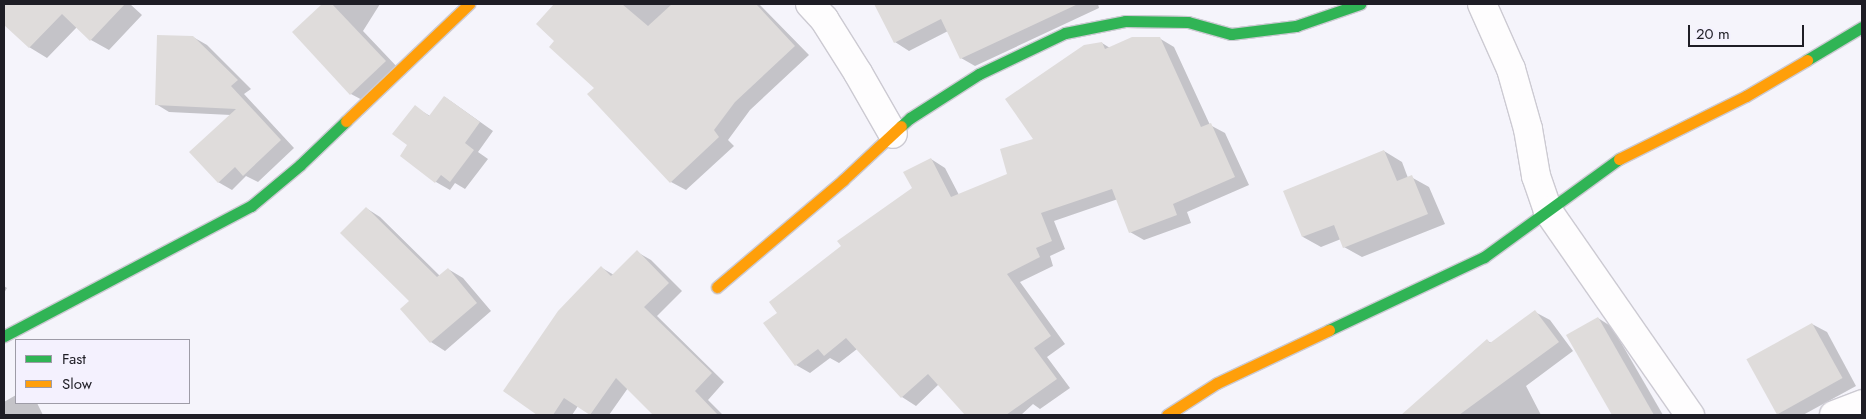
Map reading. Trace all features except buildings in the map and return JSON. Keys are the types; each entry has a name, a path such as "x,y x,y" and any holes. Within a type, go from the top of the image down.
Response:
{"street":[{"path":"4,336 251,206 300,165 469,4"},
{"path":"810,4 829,27 893,134"},
{"path":"717,287 910,118 954,92 979,74 1065,33 1125,21 1188,22 1231,34 1296,26 1360,4"},
{"path":"1482,4 1511,69 1528,129 1536,176 1548,211 1690,415"},
{"path":"1167,415 1217,382 1484,257 1611,163 1746,96 1862,27"},
{"path":"1834,415 1862,404"}],"traffic: fast":[{"path":"901,126 910,118 979,74 1065,33 1125,21 1188,22 1231,34 1296,26 1360,4"},
{"path":"1807,60 1862,27"},
{"path":"4,336 251,206 300,165 346,121"},
{"path":"1329,330 1484,257 1619,159"}],"traffic: slow":[{"path":"346,121 469,4"},
{"path":"1619,159 1746,96 1807,60"},
{"path":"717,287 843,180 901,126"},
{"path":"1167,415 1217,383 1329,330"}]}
